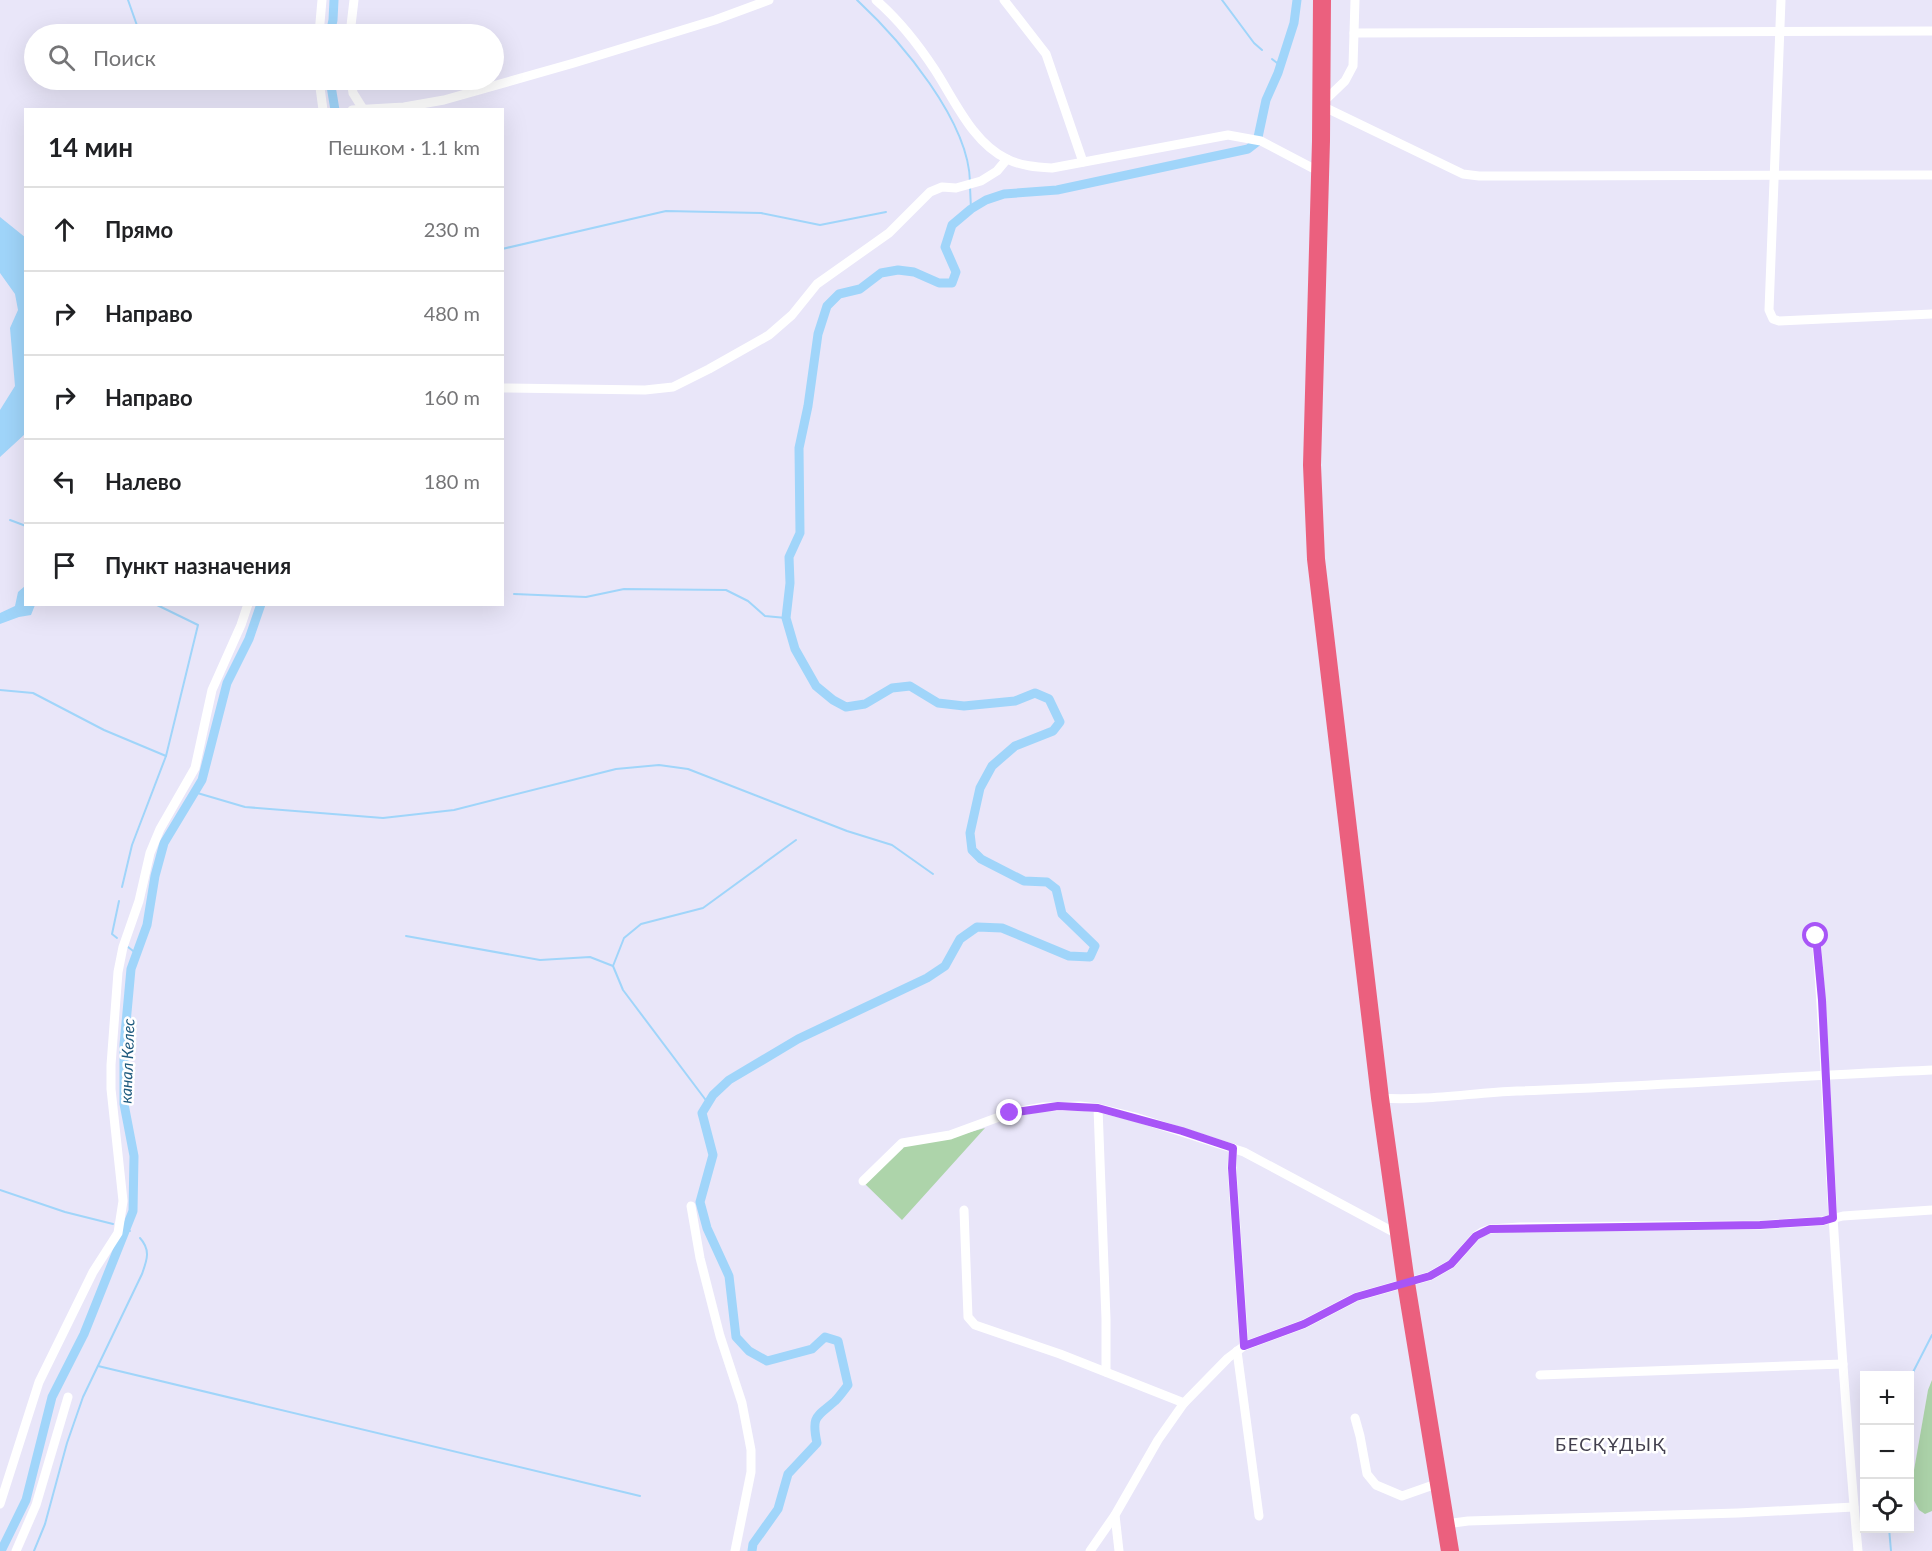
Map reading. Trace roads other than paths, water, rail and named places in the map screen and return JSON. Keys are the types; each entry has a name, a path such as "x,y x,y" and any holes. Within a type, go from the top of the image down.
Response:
{"highway":[{"path":"1322,0 1312,465 1316,559 1380,1098 1406,1283 1450,1551"}],"street":[{"path":"320,24 322,0"},
{"path":"351,24 354,0"},
{"path":"504,83 715,20 769,0"},
{"path":"876,0 907,30 970,125 990,148 1007,159 1028,166 1052,168 1228,135 1261,141 1320,172"},
{"path":"1004,0 1046,54 1083,162"},
{"path":"1355,0 1353,66 1345,81 1320,105 1463,174 1479,176 1932,175"},
{"path":"1781,0 1769,310 1773,319 1779,321 1932,314"},
{"path":"1354,33 1932,31"},
{"path":"320,90 323,108"},
{"path":"353,90 362,108"},
{"path":"384,108 444,100 479,90"},
{"path":"504,388 645,390 673,387 769,335 792,315 818,284 889,233 930,192 942,187 956,188 981,181 997,171 1007,159"},
{"path":"0,1504 39,1382 93,1272 118,1233 123,1201 111,1089 111,1065 118,972 123,947 139,901 150,853 160,829 195,768 212,690 247,606"},
{"path":"1816,936 1822,1000 1833,1218 1858,1551"},
{"path":"1380,1098 1409,1100 1473,1093 1932,1070"},
{"path":"863,1181 902,1143 951,1135 1010,1113 1034,1108 1080,1106 1098,1108 1173,1128 1233,1148 1399,1235"},
{"path":"1098,1108 1106,1308 1106,1372"},
{"path":"1233,1148 1241,1349 1259,1516"},
{"path":"691,1206 700,1258 720,1336 742,1403 752,1450 751,1472 735,1551"},
{"path":"964,1210 968,1317 971,1322 980,1328 1106,1372 1184,1403"},
{"path":"1090,1551 1115,1515 1146,1459 1184,1403 1216,1369 1241,1349 1304,1324 1356,1297 1430,1276 1451,1264 1476,1236 1490,1229 1760,1225 1932,1210"},
{"path":"1540,1376 1843,1364"},
{"path":"16,1551 36,1505 68,1397"},
{"path":"1355,1418 1367,1474 1376,1485 1402,1496 1439,1483"},
{"path":"1446,1524 1468,1521 1854,1507"},
{"path":"1115,1515 1119,1551"}],"water":[{"path":"0,217 24,236 24,435 0,457 0,410 15,386 10,328 18,310 15,294 0,273"},
{"path":"24,587 24,606 35,606 31,615 0,624 0,613 15,606 18,592"}],"waterway":[{"path":"128,0 136,24"},
{"name":"канал Келес","path":"332,24 334,0"},
{"path":"857,0 912,60 945,108 967,158 970,182"},
{"path":"1222,0 1254,43 1262,50"},
{"path":"752,1551 753,1544 778,1509 788,1474 817,1443 815,1427 817,1418 848,1385 838,1341 825,1337 812,1349 767,1361 749,1351 736,1337 729,1276 707,1228 700,1202 713,1155 702,1113 713,1095 729,1080 798,1039 927,978 945,966 960,939 977,927 1002,928 1069,956 1090,957 1095,946 1062,914 1056,889 1047,882 1024,881 981,859 972,850 970,833 980,788 992,766 1015,746 1053,731 1060,722 1049,699 1035,693 1015,701 964,706 938,703 910,686 892,688 865,704 846,707 816,686 795,649 786,618 790,583 789,557 800,533 799,448 808,406 818,334 827,306 839,294 860,289 881,273 898,270 914,272 939,283 952,283 956,272 945,247 952,225 986,200 1004,194 1057,190 1248,149 1257,142 1266,100 1278,73 1294,23 1297,0"},
{"path":"1272,59 1281,66"},
{"name":"канал Келес","path":"332,90 335,108"},
{"path":"970,187 971,209"},
{"path":"504,249 666,211 761,213 820,225 886,212"},
{"path":"10,520 24,525"},
{"path":"514,594 586,597 624,589 726,590 748,601 765,616 786,618"},
{"path":"122,887 132,845 166,756 198,625 159,606"},
{"name":"канал Келес","path":"1,1551 26,1500 52,1397 84,1334 133,1211 134,1156 124,1104 124,1045 131,969 147,925 155,876 164,843 202,780 227,683 249,639 260,606"},
{"path":"0,690 33,693 104,730 166,756"},
{"path":"194,792 245,807 383,818 454,810 616,769 659,765 688,769 847,831 892,845 933,874"},
{"path":"708,1103 623,990 613,966 624,938 641,924 703,908 796,840"},
{"path":"117,938 112,934 119,901"},
{"path":"406,936 540,960 590,957 613,966"},
{"path":"128,947 137,954"},
{"path":"0,1190 65,1212 113,1224"},
{"name":"канал Келес","path":"126,1228 130,1231"},
{"path":"34,1551 45,1524 67,1443 83,1397 144,1269 147,1251 140,1238"},
{"path":"1914,1371 1932,1335"},
{"path":"98,1366 640,1496"},
{"path":"1889,1533 1891,1551"}],"district":[{"name":"БЕСҚҰДЫҚ","path":"1611,1445"}]}
